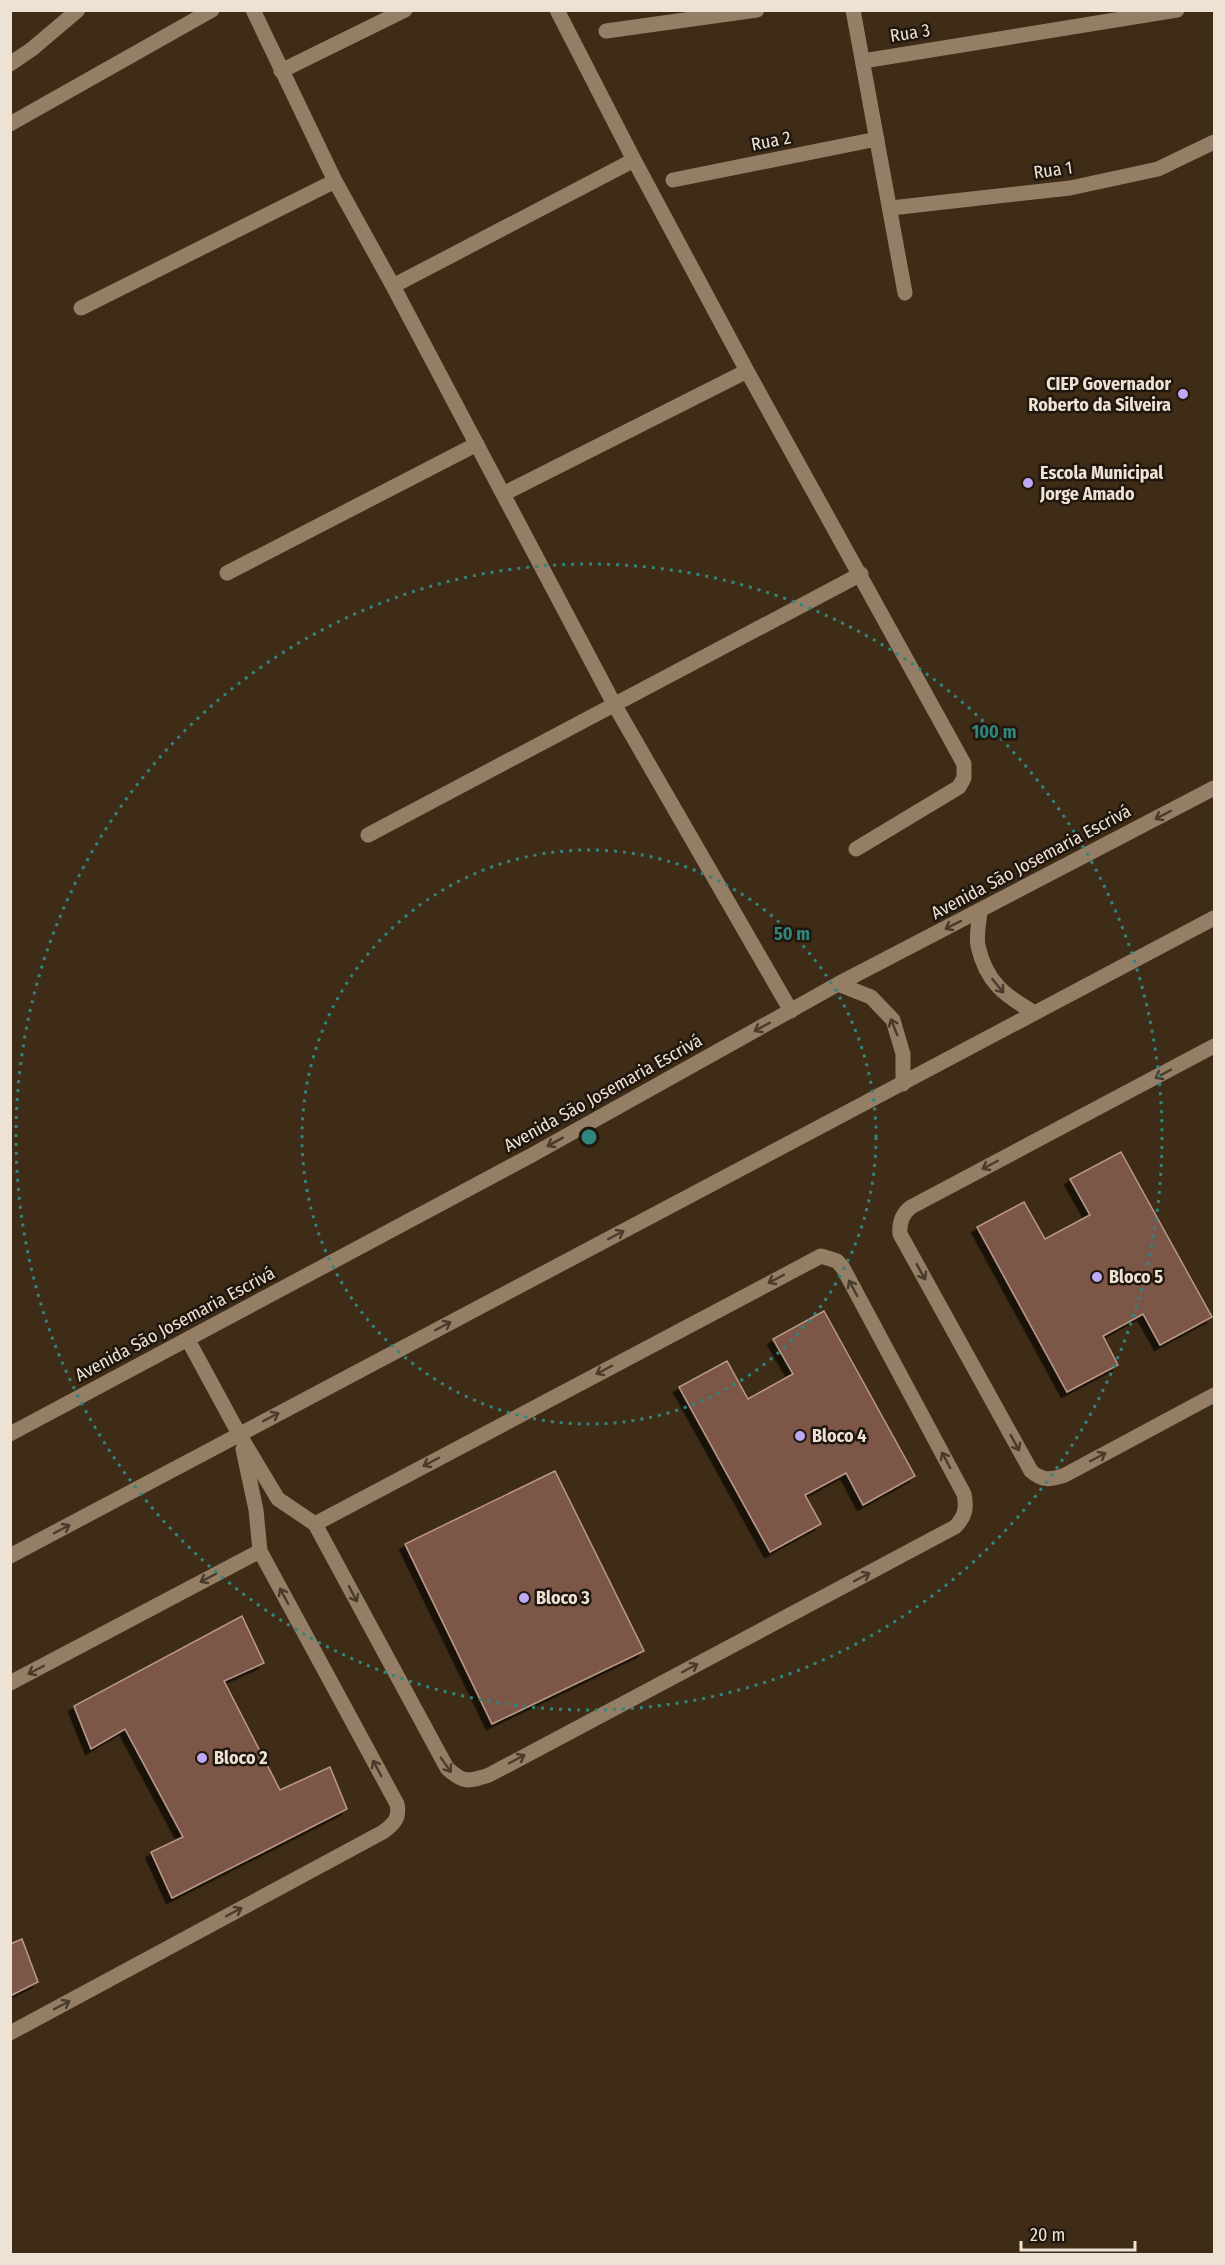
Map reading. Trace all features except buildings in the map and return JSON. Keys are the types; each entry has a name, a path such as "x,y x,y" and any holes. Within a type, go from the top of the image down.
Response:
{"street":[{"path":"10,64 32,49 78,10"},
{"path":"10,124 212,10"},
{"path":"253,10 334,181 393,286 614,704 791,1011"},
{"path":"281,71 405,10"},
{"path":"557,10 747,371 964,764 964,778 959,787 856,849"},
{"path":"606,31 757,10"},
{"path":"853,10 905,293"},
{"name":"Rua 3","path":"862,61 1177,10"},
{"name":"Rua 2","path":"673,180 877,140"},
{"name":"Rua 1","path":"891,208 1081,186 1158,169 1215,142"},
{"path":"393,286 634,160"},
{"path":"81,308 334,181"},
{"path":"503,494 747,371"},
{"path":"227,573 477,444"},
{"path":"368,835 861,574"},
{"name":"Avenida São Josemaria Escrivá","path":"10,1434 522,1160 838,984 1215,788"},
{"path":"980,912 978,944 988,974 1008,998 1035,1013"},
{"path":"10,1556 1215,918"},
{"path":"838,984 871,997 893,1020 903,1054 903,1084"},
{"path":"1215,1046 911,1207 905,1212 899,1227 900,1234 1031,1471 1037,1476 1045,1479 1065,1475 1215,1395"},
{"path":"188,1340 239,1434 278,1499 315,1524 447,1768 464,1781 489,1775 955,1527 962,1520 966,1504 964,1494 843,1268 837,1262 820,1256 315,1524"},
{"path":"10,2033 383,1832 396,1820 397,1804 260,1551 256,1510 239,1434"},
{"path":"10,1683 260,1551"}],"place":[{"name":"CIEP Governador Roberto da Silveira","path":"1183,394"},
{"name":"Escola Municipal Jorge Amado","path":"1028,483"},
{"name":"Bloco 5","path":"1097,1277"},
{"name":"Bloco 4","path":"800,1436"},
{"name":"Bloco 3","path":"524,1598"},
{"name":"Bloco 2","path":"202,1758"}]}
